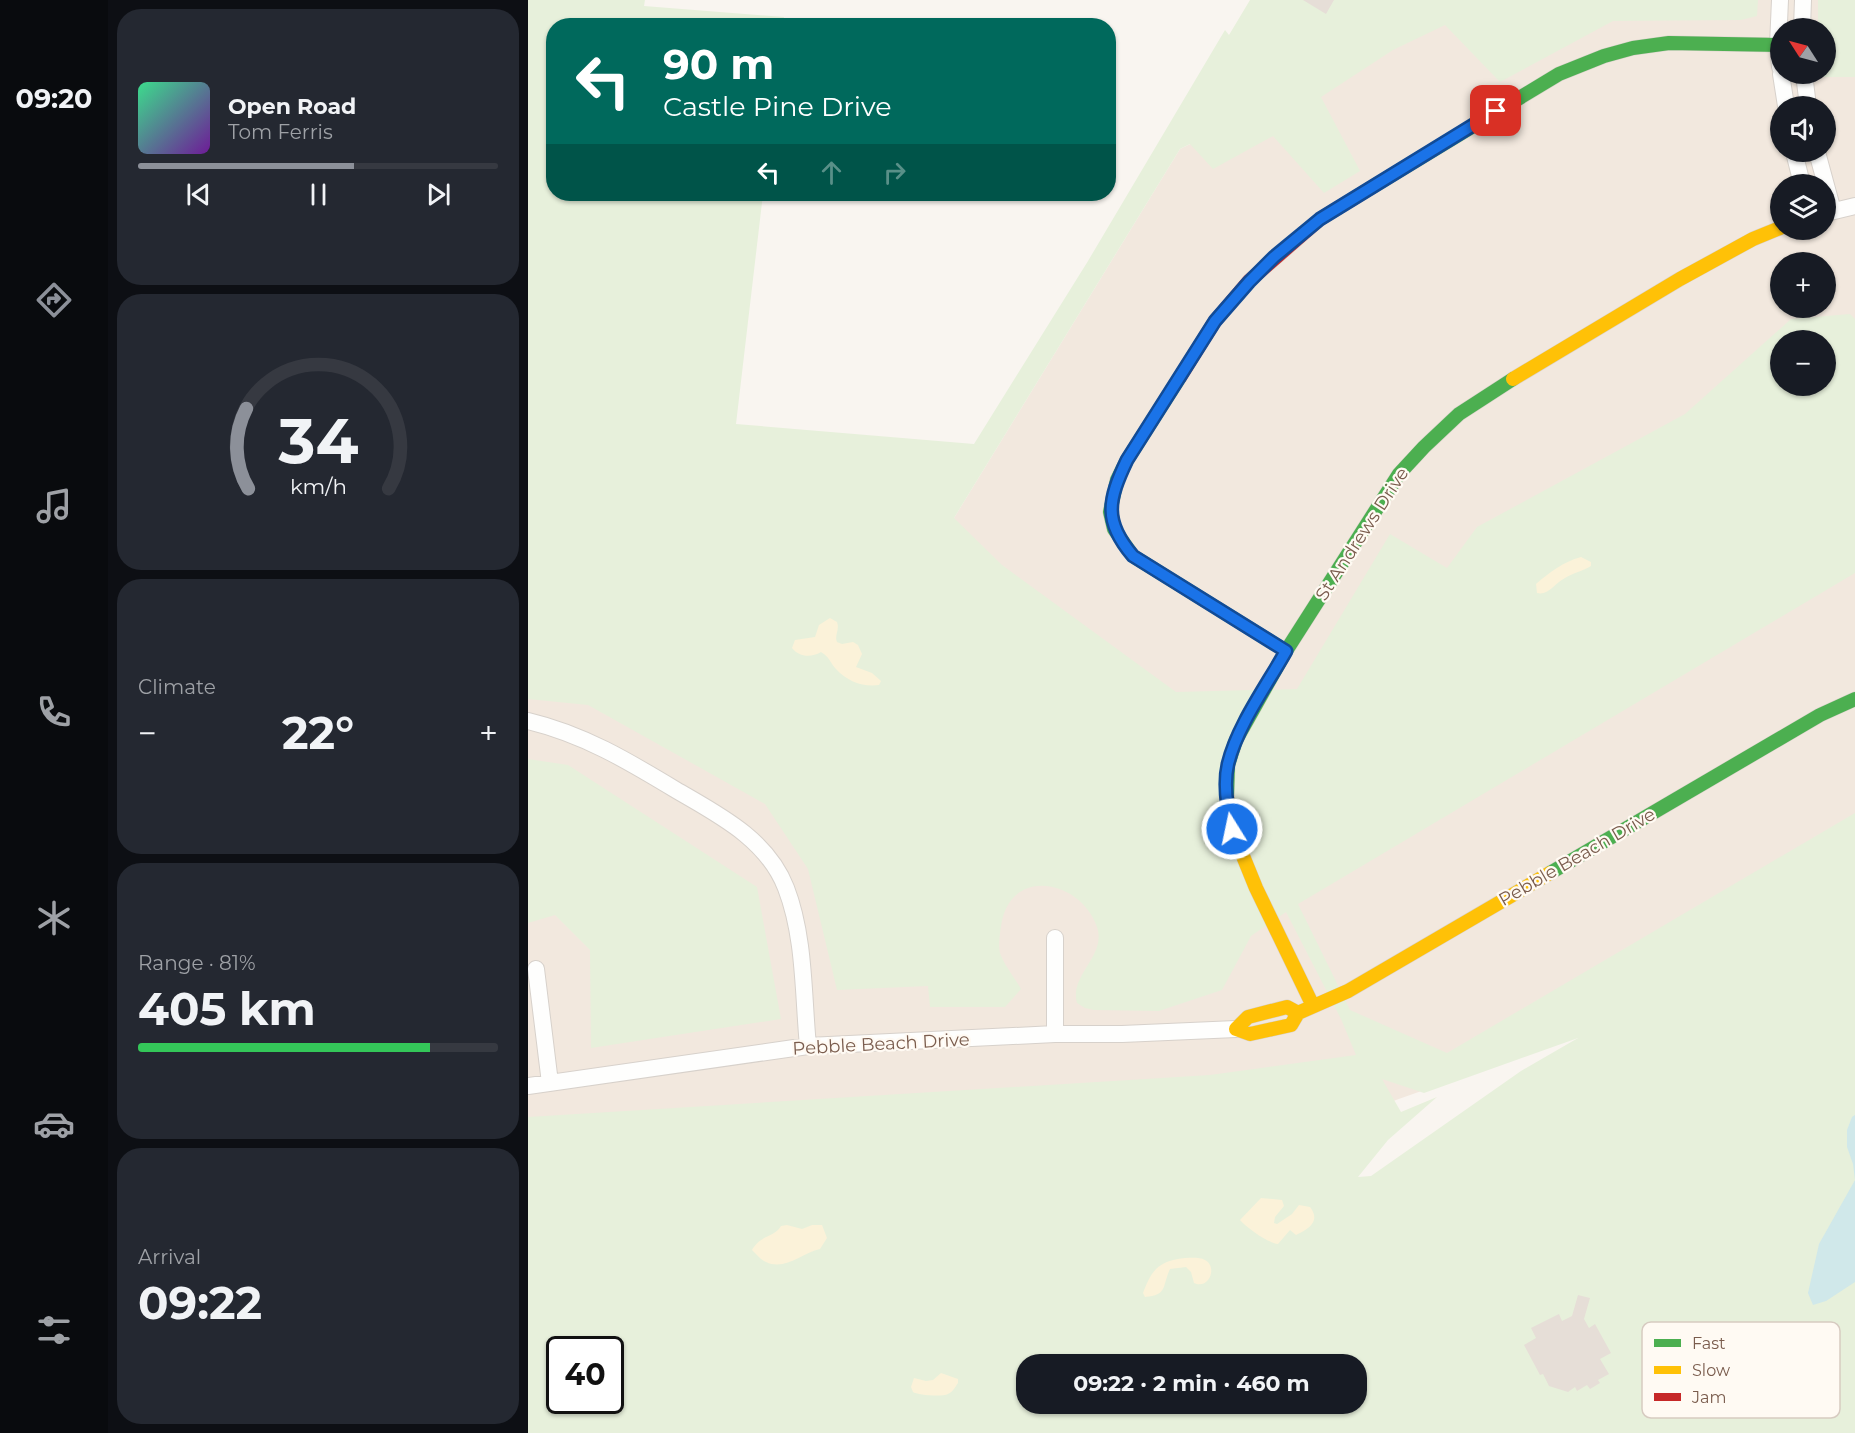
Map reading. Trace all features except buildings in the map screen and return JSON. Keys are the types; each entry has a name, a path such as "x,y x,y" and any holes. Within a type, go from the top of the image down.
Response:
{"street":[{"path":"1780,0 1780,18"},
{"path":"1802,18 1803,0"},
{"path":"1286,651 1133,556 1114,529 1110,512 1112,496 1127,460 1215,321 1249,282 1320,219 1559,74 1599,57 1652,45 1673,43 1770,45"},
{"path":"1836,210 1855,206"},
{"name":"St Andrews Drive","path":"1313,1006 1242,856 1228,809 1226,784 1228,765 1236,740 1286,651 1399,474 1444,426 1469,405 1680,279 1770,232"},
{"name":"Pebble Beach Drive","path":"528,1086 808,1046 1055,1034 1122,1034 1236,1029 1248,1017 1287,1007 1298,1013 1347,991 1820,715 1855,699"},
{"path":"528,721 579,736 612,752 735,825 770,859 786,888 795,921 808,1046"},
{"path":"1055,938 1055,1034"},
{"path":"537,969 550,1083"}],"shaded area":[{"path":"1716,0 1836,0 1855,71 1855,857 1529,1053 1331,1123 528,1217 528,623 805,731 954,518 1180,149 1460,12"}],"green space":[{"path":"528,0 645,0 644,6 784,17 546,18 546,201 762,201 736,424 974,444 1088,261 1225,30 1229,35 1250,0 1758,0 1757,16 1741,20 1613,21 1500,82 1445,25 1393,50 1321,97 1360,171 1324,193 1273,136 1213,169 1190,144 1180,149 954,518 1002,565 1176,692 1297,689 1390,534 1447,568 1477,527 1685,414 1770,338 1770,396 1836,396 1836,330 1779,330 1791,319 1836,318 1836,315 1850,314 1855,319 1855,573 1298,904 1350,1010 1447,1053 1855,813 1855,1433 528,1433 528,1117 1210,1075 1356,1055 1341,1019 1286,912 1251,936 1222,990 1159,1011 1094,1010 1077,1003 1078,983 1097,947 1099,937 1097,927 1089,911 1077,898 1062,890 1046,886 1031,887 1018,894 1007,907 1001,926 999,950 1021,989 1005,1007 930,1007 928,986 837,990 808,869 765,804 588,705 528,699","holes":["1578,1038 1521,1071 1371,1176 1358,1177 1388,1140 1437,1097 1401,1112 1382,1079 1424,1093"]},
{"path":"1818,0 1855,0 1855,77 1836,77 1836,18 1818,18"},
{"path":"528,759 568,765 757,887 781,1019 591,1048 590,950 555,915 528,923"}],"sand":[{"path":"1581,557 1591,562 1591,566 1565,578 1545,593 1537,593 1536,584 1563,565"},
{"path":"830,618 837,622 837,642 842,644 853,642 858,645 862,654 856,667 872,673 881,681 879,685 867,685 851,680 841,674 821,652 805,656 792,648 795,640 815,637 819,625"},
{"path":"1261,1198 1282,1200 1284,1206 1275,1217 1274,1223 1277,1224 1292,1214 1299,1205 1310,1207 1314,1220 1309,1227 1296,1235 1290,1230 1278,1244 1269,1241 1252,1231 1240,1220"},
{"path":"787,1225 802,1229 812,1225 822,1225 827,1238 820,1249 787,1263 773,1264 764,1261 752,1250 759,1241 775,1233 781,1226"},
{"path":"1200,1258 1209,1263 1211,1272 1208,1281 1194,1283 1191,1272 1186,1267 1170,1269 1161,1292 1145,1297 1143,1293 1153,1272 1169,1261"},
{"path":"941,1373 958,1379 953,1391 945,1395 913,1392 911,1387 914,1378 933,1380"}],"water":[{"path":"1855,1115 1855,1180 1853,1164 1847,1147 1847,1130"},
{"path":"1855,1180 1855,1282 1826,1301 1813,1305 1808,1293 1819,1244"}],"traffic: fast":[{"path":"1374,186 1559,74 1604,56 1633,48 1669,43 1770,45"},
{"path":"1180,377 1127,460 1117,480 1110,512 1114,529 1133,556 1286,651"},
{"path":"1227,797 1228,765 1236,740 1286,651 1399,474 1459,414 1513,379"},
{"path":"1550,873 1820,715 1855,699"}],"traffic: slow":[{"path":"1513,379 1680,279 1770,232"},
{"path":"1227,797 1232,829 1256,888 1313,1006"},
{"path":"1298,1013 1287,1007 1248,1017 1236,1029 1250,1034 1291,1025 1298,1013 1348,991 1550,873"}],"traffic: jam":[{"path":"1180,377 1215,321 1249,281 1320,219 1374,186"}],"route":[{"path":"1232,829 1226,784 1228,765 1236,740 1286,651 1133,556 1114,529 1110,512 1117,480 1127,460 1215,321 1274,257 1320,219 1496,111"}]}
